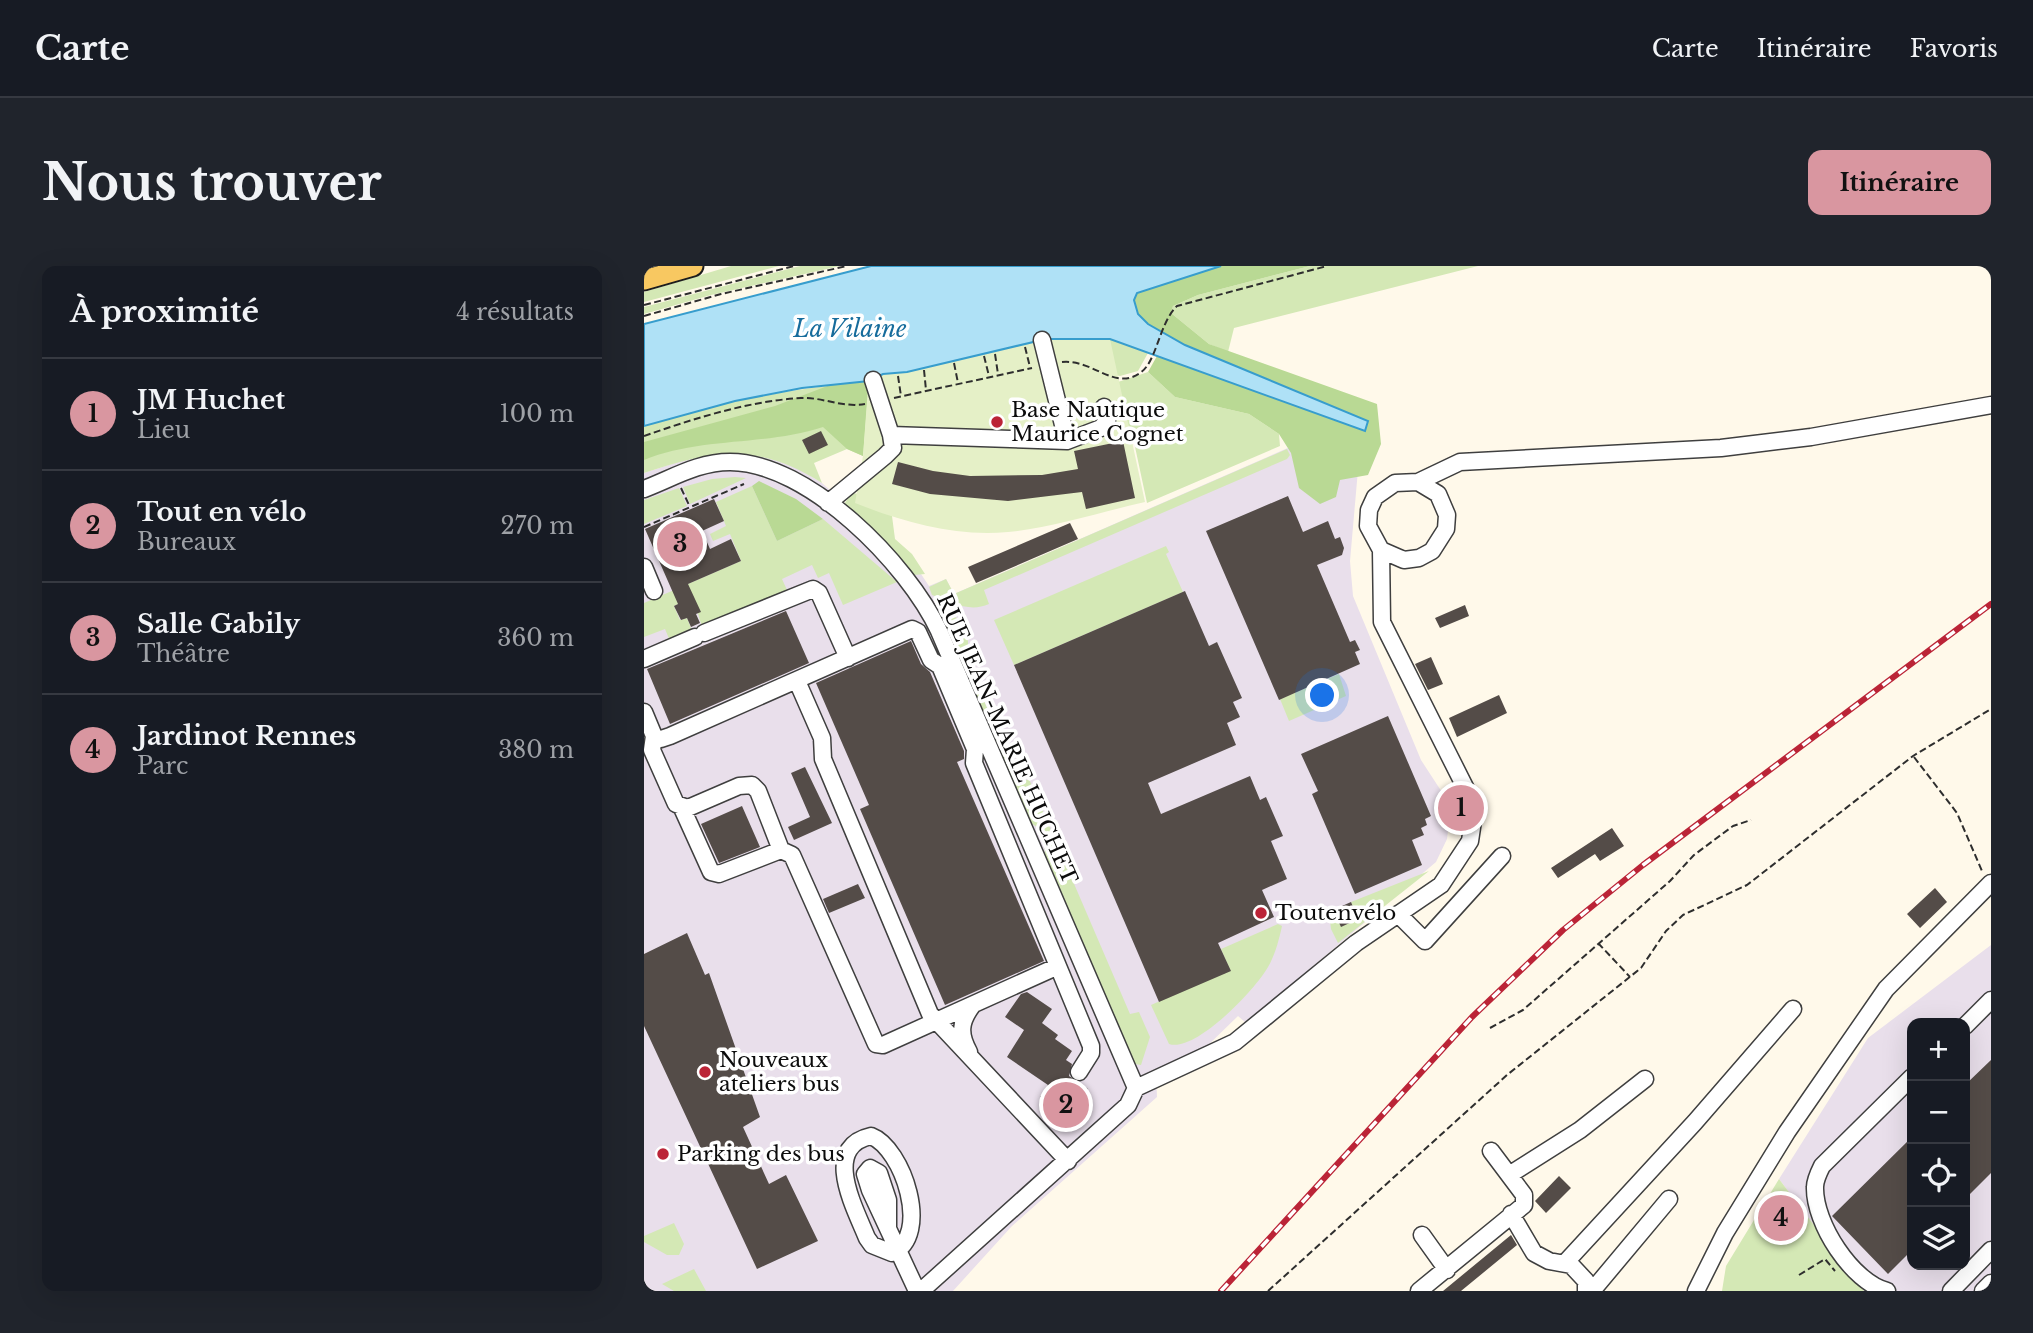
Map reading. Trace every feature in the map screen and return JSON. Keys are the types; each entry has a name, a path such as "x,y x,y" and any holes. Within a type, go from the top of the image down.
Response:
{"main road":[{"path":"644,280 693,266"}],"street":[{"path":"1042,340 1067,441"},
{"path":"828,503 893,448 873,380"},
{"path":"888,1227 919,1291 1128,1105 1136,1088 1235,1042 1329,964 1441,885 1451,874 1471,841 1474,814 1469,795 1382,622 1381,550 1368,526 1369,510 1375,498 1395,483 1418,482 1460,462 1721,448 1811,437 1991,405"},
{"path":"891,435 1067,441 1101,428 1107,421 1104,407"},
{"name":"RUE JEAN-MARIE HUCHET","path":"644,489 676,473 720,463 756,465 789,477 828,503 900,569 927,607 1136,1088"},
{"path":"1381,550 1404,560 1419,558 1441,542 1446,529 1443,502 1427,486 1418,482"},
{"path":"644,567 654,591"},
{"path":"647,656 813,589 819,593 848,658"},
{"path":"654,736 661,739 670,736 912,629 918,632 931,660 940,666 975,749 974,762 1056,956 1056,967 1091,1046 1091,1053 1079,1072"},
{"path":"797,681 822,738 823,759 935,1022 1068,1161"},
{"path":"644,712 654,736 652,750 676,804 688,808 739,786 752,785 758,791 782,849 792,855 876,1044 883,1045 1056,967"},
{"path":"682,807 710,872 719,874 782,849"},
{"path":"1398,914 1425,941 1502,856"},
{"path":"1696,1291 1720,1241 1787,1132 1886,989 1991,884"},
{"path":"1970,1021 1991,1000"},
{"path":"972,1005 963,1018 961,1032 975,1063"},
{"path":"1565,1263 1695,1122 1793,1009"},
{"path":"1509,1175 1580,1129 1645,1079"},
{"path":"1887,1291 1863,1280 1848,1263 1818,1212 1815,1185 1822,1166 1908,1081"},
{"path":"871,1136 887,1146 909,1195 912,1214 910,1234 904,1248 898,1250 892,1252 872,1245 847,1188 846,1154 855,1142 862,1138 871,1136"},
{"path":"1419,1291 1447,1270 1525,1200 1491,1151"},
{"path":"1592,1291 1669,1199"},
{"path":"1511,1214 1534,1253 1549,1261 1565,1263 1586,1281 1586,1291"},
{"path":"1422,1235 1447,1270"},
{"path":"1951,1291 1991,1250"},
{"path":"1983,1291 1991,1283"}],"path":[{"path":"644,305 794,266"},
{"path":"644,316 721,294 847,266"},
{"path":"644,436 712,415 785,400 814,398 841,405 881,401 1049,364 1080,361 1121,380 1141,373 1148,363 1166,316 1177,306 1327,266"},
{"path":"1025,347 1030,368"},
{"path":"995,354 998,375"},
{"path":"984,356 989,377"},
{"path":"954,363 958,384"},
{"path":"924,370 926,391"},
{"path":"898,376 901,397"},
{"path":"676,473 690,507"},
{"path":"644,527 744,484"},
{"path":"1268,1291 1507,1075 1631,977 1651,956 1670,926 1683,915 1747,884 1913,756 1952,730 1991,709"},
{"path":"1913,756 1957,813 1972,852 1991,884"},
{"path":"1490,1028 1522,1010 1670,881 1694,855 1733,826 1751,820"},
{"path":"1598,943 1631,977"},
{"path":"1765,1214 1775,1218"},
{"path":"1799,1275 1825,1259 1836,1272"}],"shaded area":[{"path":"1313,437 1358,470 1350,561 1353,596 1421,760 1451,806 1447,839 1436,862 1246,1023 1238,1016 1200,1053 1156,1073 1157,1097 1012,1226 953,1291 644,1291 644,473 687,459 722,453 762,456 795,466 822,483 915,565 929,586 946,579 954,594"},
{"path":"1991,945 1991,1291 1864,1291 1779,1179 1868,1038"}],"green space":[{"path":"731,266 779,266 644,302 644,292"},
{"path":"800,266 840,266 711,295 644,314 644,307"},
{"path":"1221,266 1310,266 1198,295 1173,306 1171,313 1209,344 1377,404 1381,444 1368,475 1340,480 1336,497 1320,504 1299,488 1291,453 1279,434 1249,414 1175,397 1148,372 1157,356 1365,430 1368,421 1185,345 1148,324 1138,314 1134,300 1137,293"},
{"path":"1310,266 1478,266 1234,328 1228,352 1209,344 1171,313 1173,306 1198,295"},
{"name":"Base Nautique Maurice Cognet","path":"1046,339 1110,339 1145,502 1042,527 988,533 930,526 855,503 863,456 868,387 879,376"},
{"path":"1110,339 1148,353 1138,371 1120,376 1111,374"},
{"path":"1148,372 1175,397 1249,414 1279,434 1280,446 1147,503 1131,428 1119,418 1115,383"},
{"path":"869,381 863,456 847,449 814,463 822,483 776,461 734,454 692,459 644,473 644,426 755,397"},
{"path":"869,381 863,456 847,449 823,427 779,437 688,448 644,460 644,442 775,406 830,385"},
{"path":"1287,449 1290,455 1287,459 984,590 989,604 967,607 932,595 929,587 946,579 954,594"},
{"path":"746,478 690,504 683,487 712,479"},
{"path":"759,481 796,499 823,519 777,541 752,486"},
{"path":"752,486 777,541 823,519 897,582 843,605 829,573 818,578 812,565 782,579 787,590 702,627 693,597 674,606 680,620 687,618 692,631 670,641 665,629 644,637 644,603 741,561 730,534 713,541 710,534 726,526 716,502"},
{"path":"679,488 687,506 644,524 644,500"},
{"path":"852,493 859,494 892,516 895,539 912,554 925,574 914,575 842,507"},
{"path":"1166,546 1169,552 1166,554 1183,592 1014,665 994,620"},
{"path":"949,615 968,622 968,663 1019,783 1029,779 1130,1014 1139,1012 1150,1037 1141,1065 1135,1064 1133,1060 1045,854 1041,833 1032,824 944,622"},
{"path":"1339,674 1346,696 1289,721 1280,699"},
{"path":"1429,871 1338,943 1331,929 1329,912 1333,910 1341,926 1358,918 1351,902"},
{"path":"1278,924 1282,926 1273,958 1251,990 1208,1030 1194,1039 1180,1044 1169,1044 1151,1005 1230,970 1221,949"},
{"path":"1779,1179 1864,1291 1722,1291 1726,1266"},
{"path":"674,1223 684,1244 679,1255 667,1255 644,1242 644,1236"},
{"path":"694,1269 706,1291 674,1291 662,1284"}],"water":[{"name":"La Vilaine","path":"871,266 1221,266 1137,293 1134,300 1138,314 1148,324 1185,345 1368,421 1365,431 1110,339 1046,339 907,372 883,374 869,381 802,388 735,401 644,426 644,324"}],"building":[{"path":"821,431 828,445 809,454 802,440"},
{"path":"1123,441 1135,498 1086,509 1082,492 1008,501 930,494 892,484 898,462 933,471 970,476 1042,475 1078,469 1074,451"},
{"path":"1288,496 1303,532 1328,521 1335,539 1340,537 1344,548 1342,555 1317,565 1350,642 1355,640 1360,650 1355,652 1360,664 1279,700 1206,531"},
{"path":"714,499 724,521 702,531 710,549 731,539 741,561 688,584 701,612 696,614 700,623 691,627 687,618 681,620 674,606 678,604 645,529"},
{"path":"1070,523 1078,539 976,583 968,567"},
{"path":"1185,591 1209,646 1217,642 1242,698 1233,702 1240,717 1227,723 1236,745 1148,783 1161,814 1250,776 1260,800 1266,797 1283,836 1271,841 1287,879 1262,890 1274,917 1218,943 1231,971 1159,1002 1014,665"},
{"path":"1465,605 1469,616 1440,628 1435,618"},
{"path":"786,611 809,663 670,724 647,669"},
{"path":"911,641 921,664 930,672 964,751 964,759 957,762 1044,961 945,1005 860,809 869,805 816,683"},
{"path":"1431,657 1443,684 1428,690 1415,664"},
{"path":"1499,695 1507,713 1457,737 1449,718"},
{"path":"1388,716 1431,816 1425,819 1427,825 1421,828 1424,835 1412,840 1422,865 1355,894 1312,794 1318,791 1301,754"},
{"path":"805,767 832,823 794,840 788,827 810,817 791,773"},
{"path":"742,806 760,847 719,863 701,824"},
{"path":"1612,828 1624,846 1600,861 1595,854 1558,878 1551,868"},
{"path":"858,884 865,898 829,913 823,899"},
{"path":"1935,888 1947,902 1920,928 1907,914"},
{"path":"1351,902 1358,919 1341,927 1333,910"},
{"name":"Nouveaux ateliers bus","path":"687,933 705,975 709,973 760,1117 743,1127 769,1184 786,1175 818,1241 757,1269 644,1026 644,954"},
{"path":"1027,992 1052,1009 1042,1023 1058,1035 1055,1039 1072,1051 1066,1060 1072,1064 1069,1076 1088,1089 1069,1116 1040,1097 1048,1085 1007,1057 1024,1030 1005,1017 1021,994"},
{"path":"1991,1060 1991,1173 1970,1194 1970,1081"},
{"path":"1907,1142 1907,1255 1888,1274 1832,1216"},
{"path":"1559,1176 1571,1188 1546,1213 1535,1201"},
{"path":"1511,1235 1517,1245 1461,1291 1443,1291"}],"railway":[{"path":"1221,1291 1472,1017 1563,930 1643,865 1991,604"}],"place":[{"name":"Base Nautique Maurice Cognet","path":"997,422"},
{"name":"Salle Gabily","path":"680,544"},
{"name":"JM Huchet","path":"1461,808"},
{"name":"Toutenvélo","path":"1261,913"},
{"name":"Nouveaux ateliers bus","path":"705,1072"},
{"name":"Tout en vélo","path":"1066,1105"},
{"name":"Parking des bus","path":"663,1154"},
{"name":"Jardinot Rennes","path":"1781,1218"}]}
